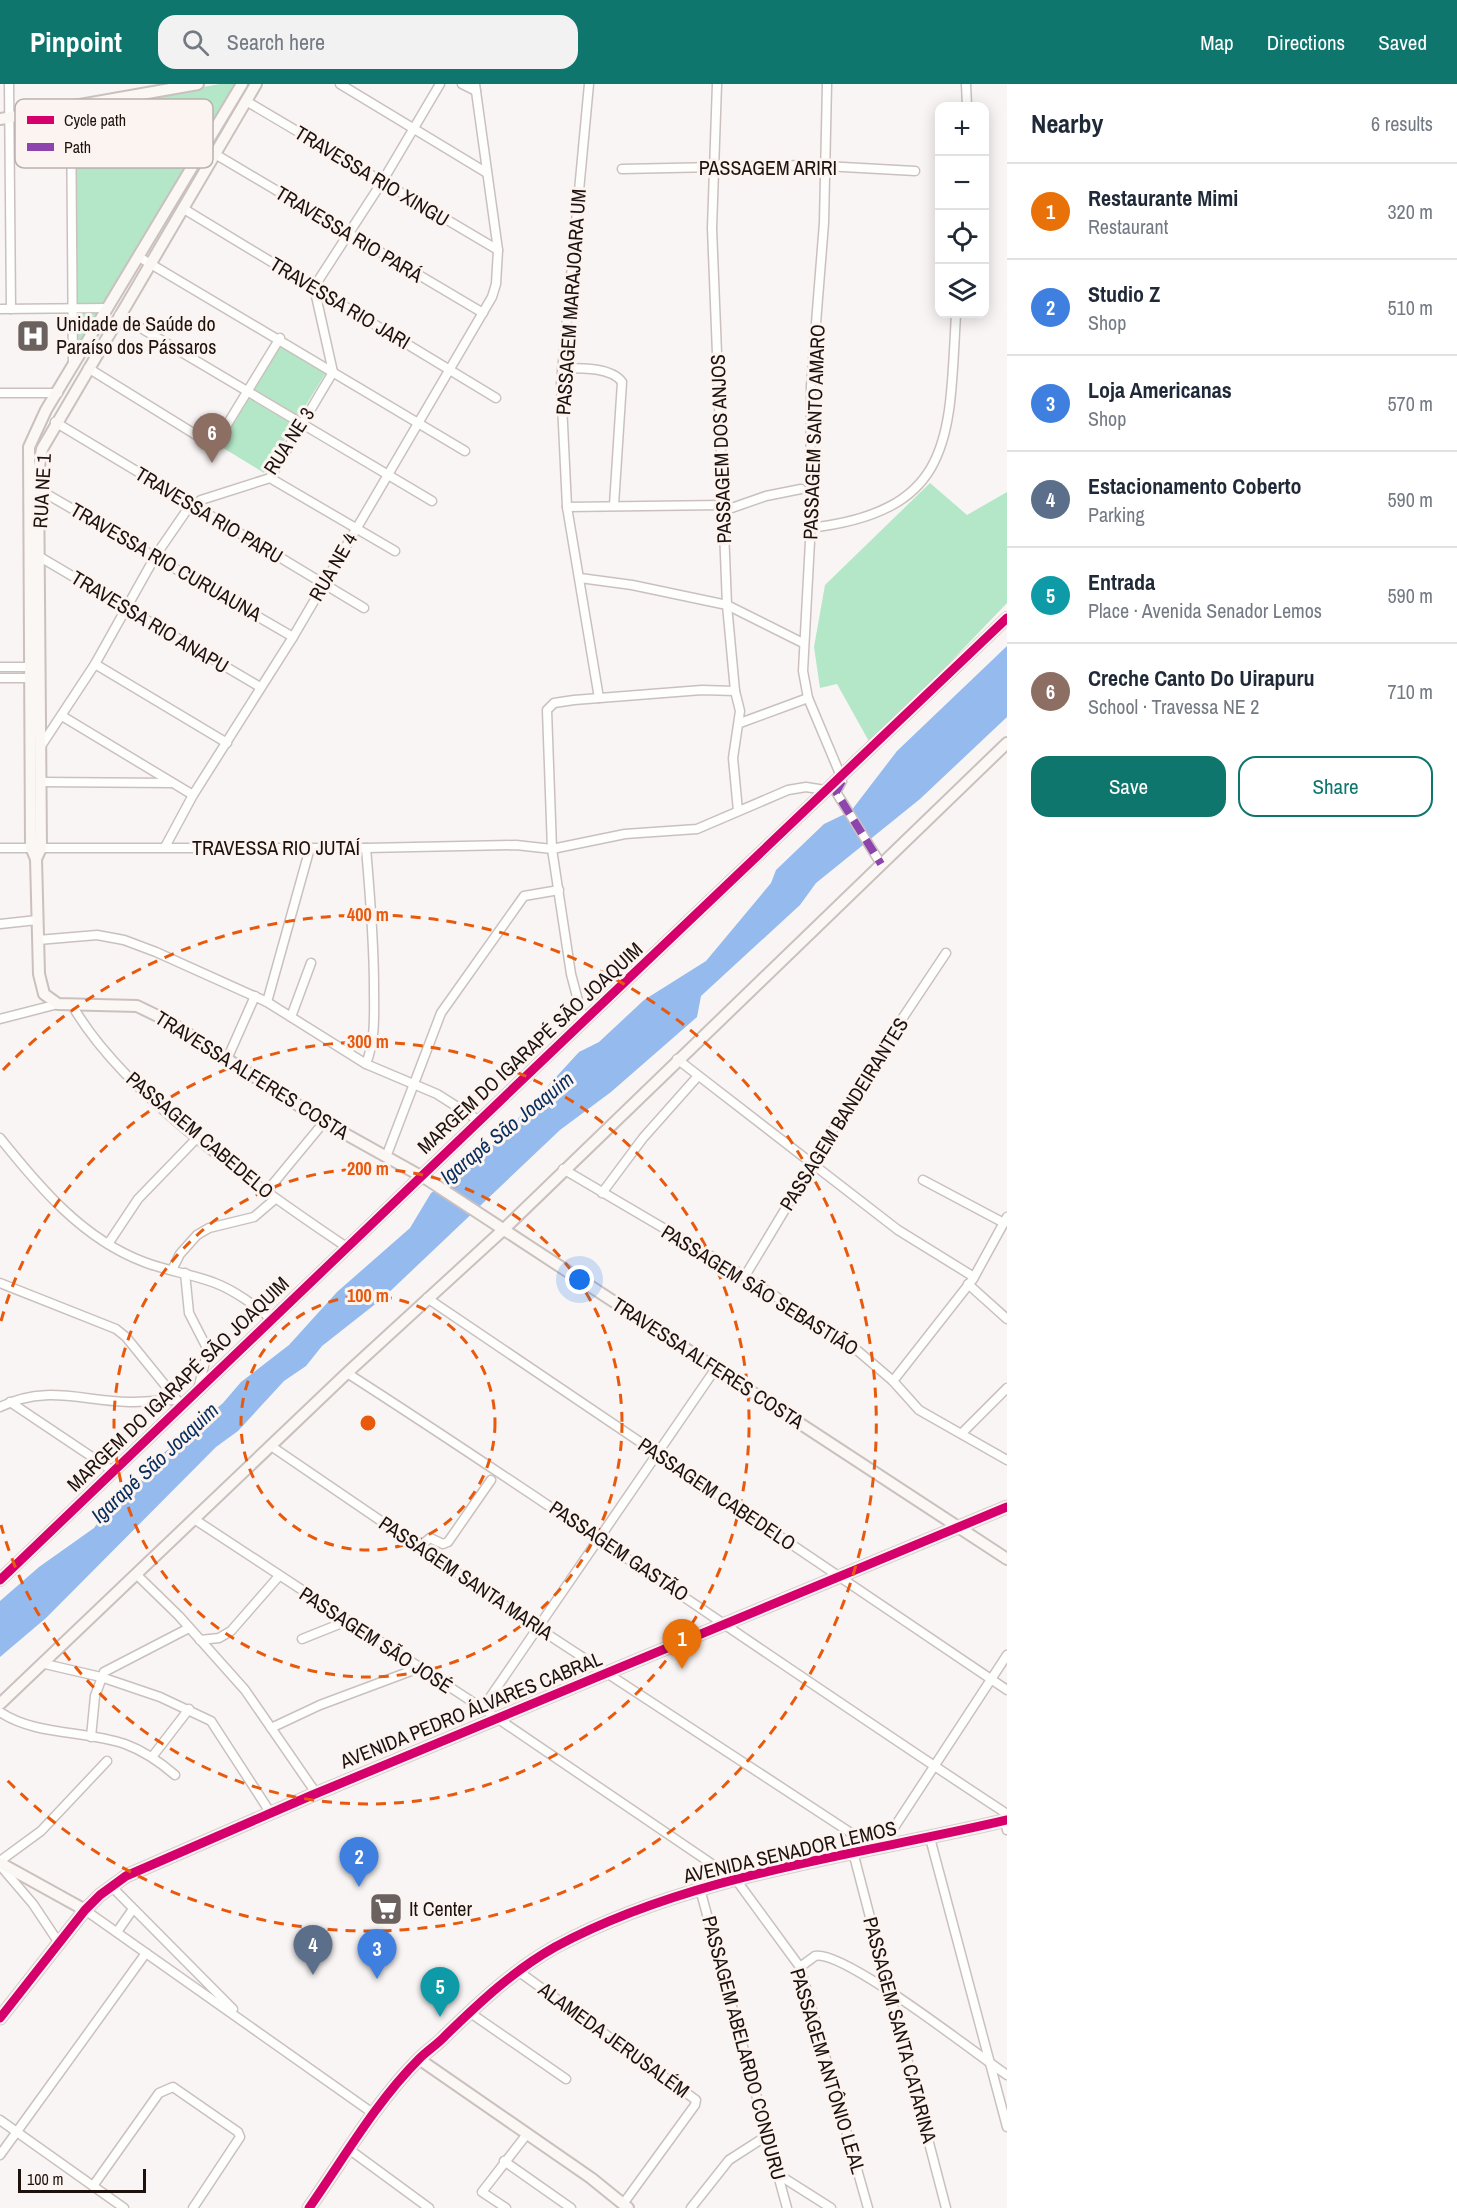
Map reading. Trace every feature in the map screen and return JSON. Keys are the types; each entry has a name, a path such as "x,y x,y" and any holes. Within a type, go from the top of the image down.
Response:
{"main road":[{"name":"AVENIDA PEDRO ÁLVARES CABRAL","path":"0,2018 85,1910 111,1886 126,1876 270,1812 1007,1507"},
{"name":"AVENIDA SENADOR LEMOS","path":"309,2208 374,2114 418,2060 469,2012 519,1971 556,1947 623,1917 700,1889 853,1852 1006,1821"}],"street":[{"path":"9,84 4,118 11,309"},
{"path":"111,99 198,84"},
{"name":"RUA NE 1","path":"213,133 242,84"},
{"name":"RUA NE 1","path":"213,157 256,84"},
{"path":"340,84 487,173"},
{"path":"333,372 314,287 382,182 440,84"},
{"path":"462,84 475,88 498,250"},
{"name":"PASSAGEM MARAJOARA UM","path":"589,84 562,368 562,447 567,507 599,698"},
{"name":"PASSAGEM DOS ANJOS","path":"717,84 712,240 727,605 735,691 739,701 740,723 735,734 733,758 738,811"},
{"name":"PASSAGEM SANTO AMARO","path":"827,84 824,223 811,386 810,528 803,671 808,698 840,774"},
{"path":"966,84 967,102"},
{"name":"TRAVESSA RIO XINGU","path":"246,101 498,250"},
{"name":"TRAVESSA RIO PARÁ","path":"215,154 483,313"},
{"name":"PASSAGEM ARIRI","path":"622,169 825,166 915,171"},
{"path":"71,168 73,368"},
{"name":"RUA NE 1","path":"36,847 28,447 48,408 192,168"},
{"name":"RUA NE 1","path":"36,847 41,746 34,672 40,557 38,489 42,448 207,168"},
{"name":"TRAVESSA RIO JARI","path":"184,208 496,398"},
{"name":"RUA NE 4","path":"165,847 193,795 293,637 483,313 496,284 498,250"},
{"path":"139,257 280,338 465,450"},
{"path":"0,309 108,308"},
{"path":"119,315 432,501"},
{"path":"810,528 848,524 884,512 906,498 930,471 940,451 948,422 956,318"},
{"path":"88,368 211,445 216,445 280,338"},
{"path":"562,368 612,374 622,382 614,506"},
{"name":"RUA NE 3","path":"193,504 270,478 333,372"},
{"path":"0,393 58,393"},
{"path":"48,408 58,418"},
{"name":"TRAVESSA RIO PARU","path":"58,418 193,504 364,608"},
{"path":"270,478 395,552"},
{"name":"TRAVESSA RIO CURUAUNA","path":"38,489 156,555 293,637"},
{"path":"567,507 723,508 801,489"},
{"path":"41,746 95,664 156,555 193,504"},
{"name":"TRAVESSA RIO ANAPU","path":"40,557 126,610 260,687"},
{"path":"580,578 632,585 727,605 803,643"},
{"name":"MARGEM DO IGARAPÉ SÃO JOAQUIM","path":"0,1580 113,1471 179,1403 197,1391 273,1320 345,1246 424,1178 477,1120 584,1023 840,774 1007,618"},
{"path":"95,664 227,743"},
{"path":"0,667 34,672"},
{"path":"0,678 34,672"},
{"path":"584,1023 571,974 552,849 545,717 549,706 554,703 599,698 702,690 735,691"},
{"path":"740,723 808,698"},
{"path":"62,716 193,795"},
{"path":"0,1704 45,1664 136,1574 1007,743"},
{"path":"852,763 855,768 835,790 870,850 881,864"},
{"path":"41,782 172,783"},
{"name":"TRAVESSA RIO JUTAÍ","path":"0,848 366,848 516,845 552,849 625,834 698,829 798,787 825,790"},
{"path":"36,847 39,974 44,994 58,1004"},
{"path":"267,1002 310,848"},
{"path":"366,848 374,942 376,1020 375,1034 366,1064"},
{"path":"386,1157 415,1084 432,1031 441,1013 520,900 527,894 560,890"},
{"path":"0,924 37,920"},
{"path":"38,940 77,935 124,940 267,1002 366,1064 437,1094 477,1120"},
{"name":"PASSAGEM BANDEIRANTES","path":"745,1276 878,1055 946,953"},
{"path":"291,1017 311,963"},
{"path":"228,1057 255,996"},
{"path":"0,1019 21,1011 58,1004"},
{"name":"TRAVESSA ALFERES COSTA","path":"58,1004 137,1006 170,1022 228,1057 324,1122 424,1178 1007,1559"},
{"name":"PASSAGEM CABEDELO","path":"72,1005 85,1026 124,1072 198,1138 275,1199 345,1246"},
{"path":"677,1059 898,1230 971,1280 1007,1319"},
{"path":"602,1193 673,1101 698,1076"},
{"path":"267,1191 324,1122"},
{"path":"0,1138 50,1199 108,1244 145,1263 185,1273 233,1292 273,1320"},
{"path":"108,1244 138,1198 198,1138"},
{"name":"PASSAGEM SÃO SEBASTIÃO","path":"563,1169 745,1276 858,1350 893,1381 919,1410 1007,1460"},
{"path":"893,1381 971,1280 1005,1220 923,1180"},
{"path":"172,1270 180,1254 197,1235 223,1224 254,1217 275,1199"},
{"path":"185,1273 189,1313 208,1350 197,1391"},
{"path":"0,1283 116,1329 126,1337 179,1403"},
{"name":"PASSAGEM CABEDELO","path":"427,1298 1007,1690"},
{"path":"482,1709 716,1368"},
{"name":"PASSAGEM GASTÃO","path":"347,1372 727,1624 1006,1821"},
{"path":"963,1433 1007,1388"},
{"path":"0,1407 10,1402 52,1393 129,1402 179,1403"},
{"path":"10,1402 113,1471"},
{"name":"PASSAGEM SANTA MARIA","path":"271,1446 538,1628 878,1847"},
{"path":"419,1547 430,1538 443,1544 448,1542 491,1480"},
{"name":"PASSAGEM SÃO JOSÉ","path":"194,1519 497,1718 737,1881"},
{"path":"136,1574 189,1628 249,1695 316,1793"},
{"path":"200,1640 219,1638 231,1631 279,1576"},
{"path":"302,1639 347,1621"},
{"path":"91,1737 95,1696 101,1677 110,1668 159,1646 189,1628"},
{"path":"878,1847 1007,1655"},
{"path":"45,1664 101,1677 189,1710 216,1725 270,1812"},
{"path":"271,1728 320,1705 418,1668"},
{"path":"152,1757 189,1710"},
{"path":"0,1712 19,1721 127,1744 152,1757 175,1775"},
{"path":"1,1867 41,1831 107,1761"},
{"path":"930,1838 1007,2127"},
{"name":"PASSAGEM SANTA CATARINA","path":"853,1852 946,2208"},
{"path":"1,1867 85,1910 374,2114"},
{"path":"1,1867 33,1904 59,1943"},
{"name":"PASSAGEM ANTÔNIO LEAL","path":"737,1881 800,1967 868,2208"},
{"path":"111,1886 248,2025"},
{"name":"PASSAGEM ABELARDO CONDURU","path":"700,1889 788,2208"},
{"path":"117,1932 133,1909"},
{"path":"0,2155 146,1953"},
{"path":"800,1967 815,1956 826,1955 847,1965 891,1993 1007,2075"},
{"name":"ALAMEDA JERUSALÉM","path":"519,1971 693,2096 695,2105 626,2206"},
{"path":"469,2012 566,2079"},
{"path":"418,2060 591,2178 626,2206"},
{"path":"93,2186 159,2093 173,2087 233,2129 240,2137 192,2208"},
{"path":"0,2120 124,2208"},
{"path":"506,2208 482,2192 494,2180 504,2161 526,2134"},
{"path":"691,2208 729,2160 768,2135"},
{"path":"350,2150 429,2208"},
{"path":"504,2161 571,2208"},
{"path":"779,2175 831,2208"}],"green space":[{"path":"220,84 245,84 213,136 213,99 135,99"},
{"path":"74,168 193,168 77,356"},
{"path":"281,345 327,371 264,473 220,446"},
{"path":"930,483 967,515 1007,492 1007,603 871,745 837,684 820,688 814,647 825,585"}],"water":[{"name":"Igarapé São Joaquim","path":"1007,646 1007,717 920,799 816,883 800,905 701,996 697,1017 611,1092 560,1130 383,1298 322,1346 306,1366 284,1381 238,1431 216,1447 46,1618 0,1657 0,1601 39,1567 94,1528 108,1509 132,1492 159,1457 223,1403 241,1382 289,1345 337,1292 410,1228 431,1193 452,1179 473,1155 488,1150 579,1052 599,1042 644,1000 706,961 771,883 776,870 824,824 851,811 897,751"}],"marked path":[{"path":"842,781 836,792 881,864"}],"cycle path":[{"path":"0,1580 1007,618"},
{"path":"0,2018 85,1910 100,1895 126,1876 310,1796 1007,1507"},
{"path":"309,2208 389,2093 419,2059 498,1987 555,1947 607,1922 662,1901 718,1884 776,1869 1007,1820"}],"place":[{"name":"Unidade de Saúde do Paraíso dos Pássaros","path":"33,336"},
{"name":"Creche Canto Do Uirapuru","path":"212,463"},
{"name":"Restaurante Mimi","path":"682,1669"},
{"name":"Studio Z","path":"359,1887"},
{"name":"It Center","path":"386,1909"},
{"name":"Estacionamento Coberto","path":"313,1975"},
{"name":"Loja Americanas","path":"377,1979"},
{"name":"Entrada","path":"440,2017"}]}
